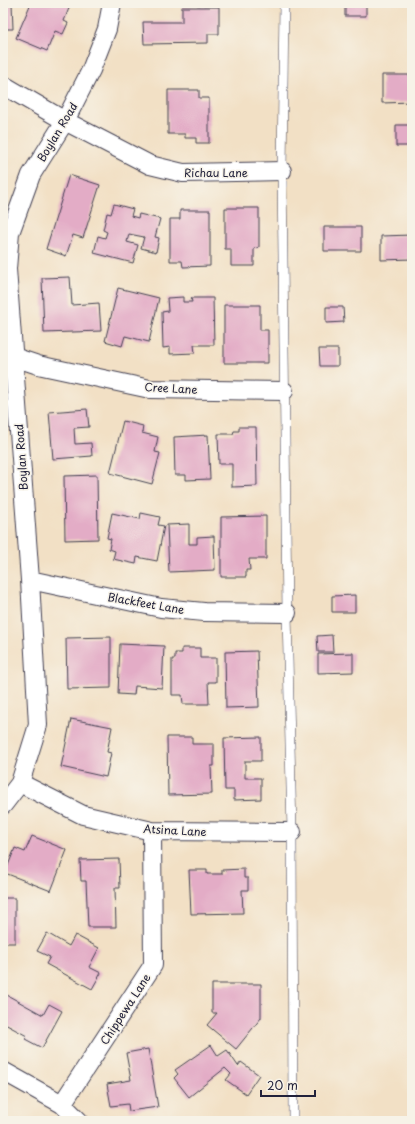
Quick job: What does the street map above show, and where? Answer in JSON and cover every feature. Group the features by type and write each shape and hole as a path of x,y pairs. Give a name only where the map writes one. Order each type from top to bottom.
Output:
{"street":[{"name":"Boylan Road","path":"3,805 20,783 38,725 30,580 7,269 10,233 31,175 65,121 91,70 107,29 112,3"},
{"name":"Richau Lane","path":"5,86 65,121 150,165 183,172 282,171"},
{"name":"Cree Lane","path":"14,357 38,365 150,389 284,391"},
{"name":"Blackfeet Lane","path":"30,580 161,608 204,612 287,613"},
{"name":"Atsina Lane","path":"20,783 83,815 152,831 292,832"},
{"name":"Chippewa Lane","path":"62,1104 153,965 152,831"},
{"path":"3,1071 62,1104 78,1121"}],"lane":[{"path":"284,3 282,171 287,613 292,832 293,1121"}],"building":[{"path":"3,3 12,3 13,29 3,29"},
{"path":"31,3 71,3 64,21 68,23 63,34 55,31 47,51 16,38"},
{"path":"345,3 366,3 366,16 345,16"},
{"path":"182,7 219,7 219,34 208,34 208,43 144,44 143,22 182,22"},
{"path":"382,75 412,75 412,102 382,103"},
{"path":"168,90 199,90 199,98 209,98 209,143 196,143 196,138 185,138 185,134 168,134"},
{"path":"396,125 412,125 412,146 396,146"},
{"path":"69,175 100,185 83,238 73,235 66,256 46,249"},
{"path":"114,204 133,209 131,216 138,218 139,214 160,219 155,237 159,238 156,252 141,248 144,237 129,234 127,242 138,245 133,263 94,253 98,236 105,238 107,232 103,230 107,213 111,214"},
{"path":"225,208 259,208 259,247 254,249 254,266 231,266 231,249 225,249"},
{"path":"180,210 210,210 210,266 183,267 182,261 170,261 170,219 180,219"},
{"path":"324,227 361,227 361,251 324,251"},
{"path":"412,235 412,259 381,260 381,236"},
{"path":"70,277 72,305 99,303 101,331 44,333 42,278"},
{"path":"118,288 159,298 149,342 125,336 122,346 105,341"},
{"path":"183,297 183,302 192,302 191,298 213,298 214,345 194,345 195,353 170,354 170,347 163,348 162,312 168,311 167,298"},
{"path":"224,305 260,305 260,330 268,330 268,363 224,363"},
{"path":"326,307 343,307 344,322 326,323"},
{"path":"319,349 338,349 338,366 320,366"},
{"path":"87,409 89,427 74,428 75,444 91,443 92,456 53,459 49,412"},
{"path":"123,421 143,426 142,433 158,437 155,452 160,453 152,484 110,473"},
{"path":"239,427 256,427 257,486 232,487 232,464 219,464 218,434 233,434 234,431 239,431"},
{"path":"208,435 210,479 186,480 186,475 175,475 174,437"},
{"path":"97,475 98,539 65,540 64,476"},
{"path":"112,513 140,519 141,513 160,517 158,525 164,526 157,561 137,557 136,564 113,559 115,551 109,549 111,539 107,538"},
{"path":"266,516 266,559 249,559 250,570 246,570 246,577 221,577 221,517"},
{"path":"189,524 189,544 197,544 197,537 214,536 215,570 169,572 167,525"},
{"path":"355,595 355,612 332,612 332,596"},
{"path":"332,635 333,652 318,652 317,636"},
{"path":"111,637 111,688 67,689 66,638"},
{"path":"120,644 164,646 162,688 135,686 134,695 118,694"},
{"path":"182,648 200,648 200,658 216,658 216,682 208,682 209,704 183,704 182,695 172,695 172,659 175,659 175,653 182,653"},
{"path":"257,651 259,707 226,708 225,652"},
{"path":"353,653 353,672 318,673 318,654"},
{"path":"71,719 112,727 107,752 111,753 106,777 61,767"},
{"path":"167,737 192,737 192,744 214,744 214,766 211,766 212,794 168,795"},
{"path":"261,737 261,761 245,761 245,778 261,778 261,799 234,800 234,790 225,790 224,738"},
{"path":"32,836 67,850 51,891 5,873 15,848 25,852"},
{"path":"119,859 120,888 115,888 116,927 88,927 86,881 81,881 80,860"},
{"path":"244,869 244,878 248,878 248,890 242,890 243,913 191,914 189,870 207,870 207,874 222,874 222,870"},
{"path":"3,898 15,898 15,943 3,943"},
{"path":"47,933 69,946 75,935 99,948 89,967 101,973 92,989 46,964 50,957 37,951"},
{"path":"212,984 261,984 261,1018 236,1049 207,1025 217,1013 212,1013"},
{"path":"7,995 43,1015 49,1004 62,1011 42,1048 25,1039 27,1036 3,1023 3,1003"},
{"path":"211,1045 218,1056 227,1050 238,1066 241,1062 259,1075 246,1094 226,1080 231,1074 225,1068 189,1097 174,1078 178,1074 175,1070"},
{"path":"148,1049 158,1107 129,1111 128,1104 111,1106 107,1084 131,1080 126,1053"},
{"path":"409,1108 412,1108 412,1121 409,1121"}]}
